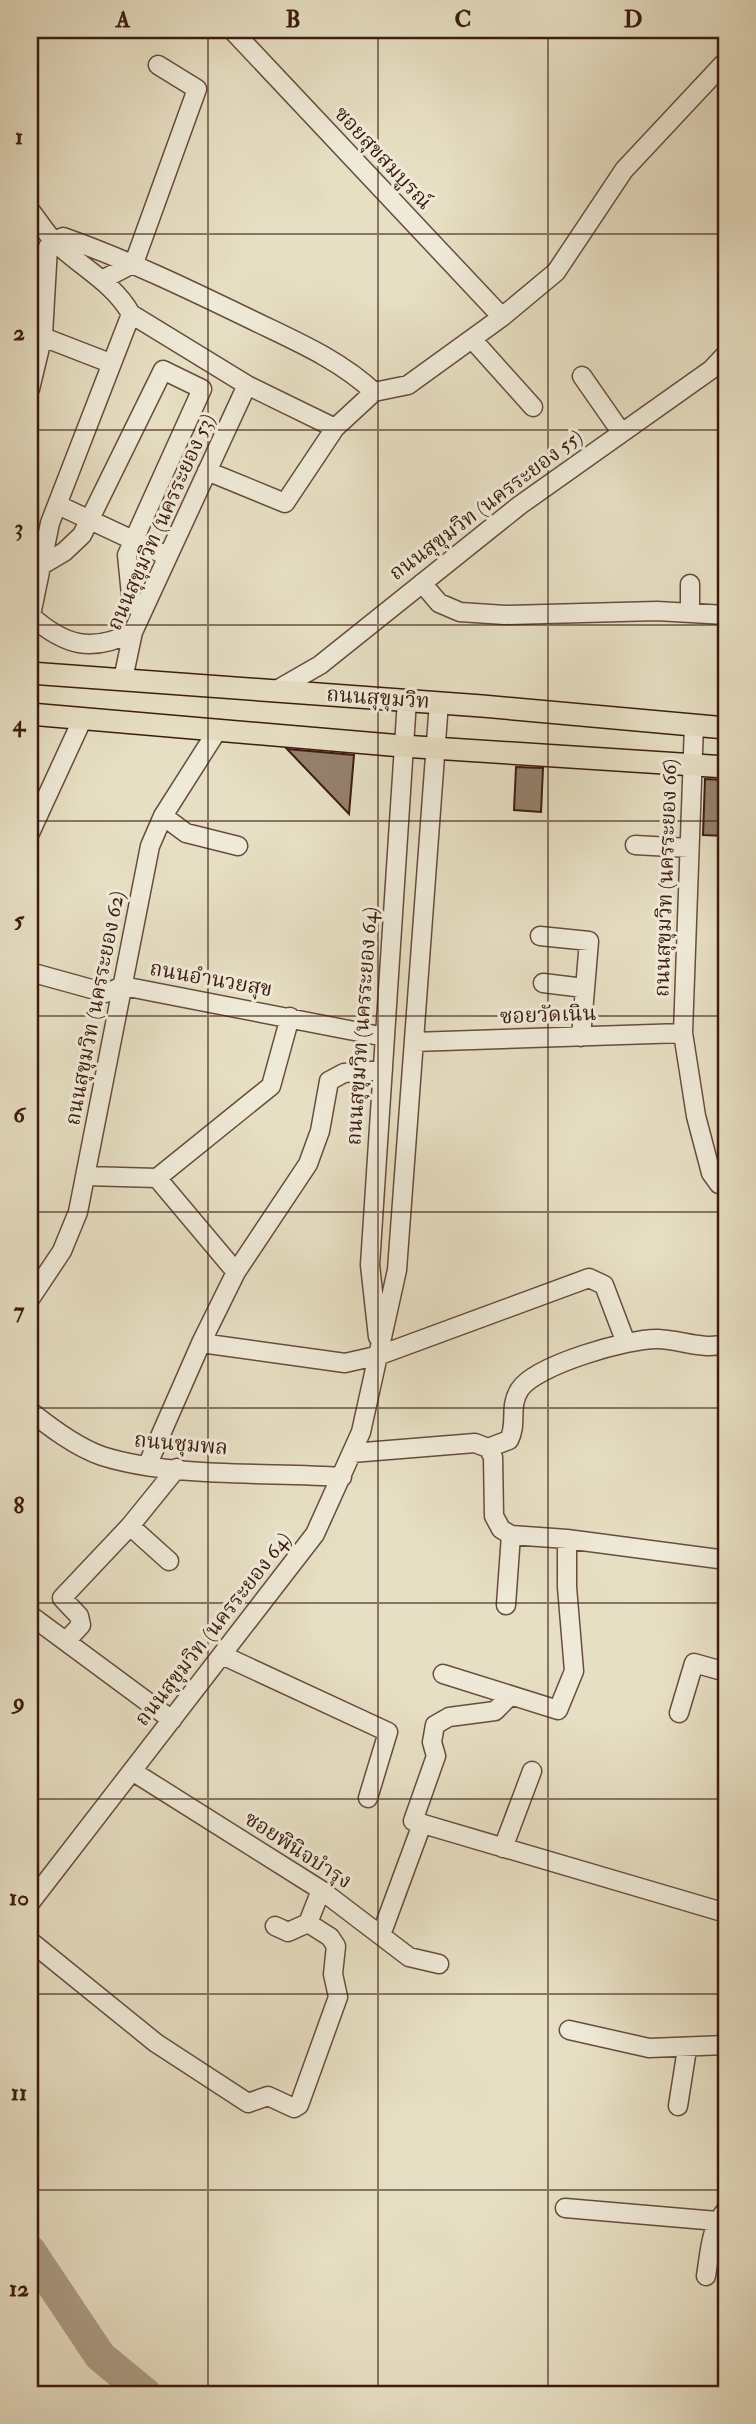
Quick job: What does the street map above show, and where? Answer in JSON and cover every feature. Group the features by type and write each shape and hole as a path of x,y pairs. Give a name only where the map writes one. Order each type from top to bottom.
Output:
{"main road":[{"name":"ถนนสุขุมวิท","path":"30,673 439,702 726,728"},
{"path":"30,714 404,746 726,767"}],"street":[{"name":"ซอยสุขสมบูรณ์","path":"232,30 502,317"},
{"path":"207,471 285,503 335,428 374,392 408,385 502,317 556,272 624,170 726,61"},
{"path":"102,280 134,263 197,89 158,65"},
{"path":"30,210 54,241 102,280 124,302 131,314 247,385 335,428"},
{"path":"30,389 48,247 63,237 134,263 352,371 374,392"},
{"path":"131,314 50,523 30,618 48,632 87,645 110,644 133,632"},
{"path":"36,334 110,363"},
{"path":"472,339 533,407"},
{"name":"ถนนสุขุมวิท (นครระยอง 55)","path":"273,692 320,665 520,505 712,369 726,354"},
{"path":"42,565 64,552 82,535 163,370 202,389 127,555 131,595 141,614"},
{"path":"582,376 621,432"},
{"name":"ถนนสุขุมวิท (นครระยอง 53)","path":"123,679 133,632 247,385"},
{"path":"58,505 167,556"},
{"path":"422,583 439,603 460,612 505,615 726,615"},
{"path":"690,584 690,613"},
{"name":"ถนนสุขุมวิท (นครระยอง 64)","path":"380,1355 370,1265 407,700"},
{"name":"ถนนสุขุมวิท (นครระยอง 64)","path":"30,1903 315,1534 361,1432 397,1270 439,702"},
{"path":"30,833 83,718"},
{"name":"ถนนสุขุมวิท (นครระยอง 66)","path":"694,725 683,1033 696,1116 711,1172 719,1184 726,1184"},
{"name":"ถนนสุขุมวิท (นครระยอง 62)","path":"30,1299 66,1241 78,1212 150,846 163,816 217,731"},
{"path":"163,816 186,833 238,846"},
{"path":"635,845 689,848"},
{"path":"540,936 589,942 581,1037"},
{"name":"ถนนอำนวยสุข","path":"30,972 106,992 123,986 385,1037"},
{"path":"543,983 584,988"},
{"path":"86,1176 156,1178 271,1086 290,1017"},
{"name":"ซอยวัดเนิน","path":"414,1042 683,1033"},
{"path":"147,1466 201,1343 236,1272 308,1164 320,1131 329,1081 344,1073 383,1070"},
{"path":"156,1178 236,1272"},
{"path":"201,1343 345,1363 380,1355 589,1278 604,1285 626,1343"},
{"path":"488,1448 509,1440 513,1431 512,1404 531,1378 540,1372 626,1343 660,1339 703,1348 726,1344"},
{"name":"ถนนชุมพล","path":"30,1411 45,1424 99,1455 147,1466 342,1477"},
{"path":"352,1452 475,1443 488,1448 493,1457 494,1516 501,1529 511,1535 567,1539 726,1560"},
{"path":"66,1642 81,1625 79,1616 62,1598 130,1526 177,1468"},
{"path":"130,1526 169,1561"},
{"path":"506,1605 511,1535"},
{"path":"443,1674 509,1697 558,1710 574,1671 567,1587 567,1539"},
{"path":"30,1615 172,1720"},
{"path":"222,1655 388,1732 368,1798"},
{"path":"679,1713 694,1663 726,1672"},
{"path":"509,1697 495,1711 449,1717 435,1726 432,1742 436,1756 413,1821 726,1913"},
{"name":"ซอยพินิจบำรุง","path":"132,1771 321,1890 409,1957 439,1965"},
{"path":"503,1848 532,1771"},
{"path":"381,1935 422,1824"},
{"path":"275,1926 288,1931 308,1923 321,1890"},
{"path":"30,1941 156,2043 248,2103 268,2096 294,2108 299,2105 338,1997 333,1974 336,1946 330,1937 308,1923"},
{"path":"569,2030 618,2043 687,2049 726,2045"},
{"path":"678,2105 687,2049"},
{"path":"565,2208 722,2216 706,2276"}],"building":[{"path":"287,749 354,755 349,814"},
{"path":"516,767 543,768 541,812 514,810"},
{"path":"705,779 726,780 726,836 703,835"}],"waterway":[{"path":"30,2251 100,2356 146,2394"}]}
